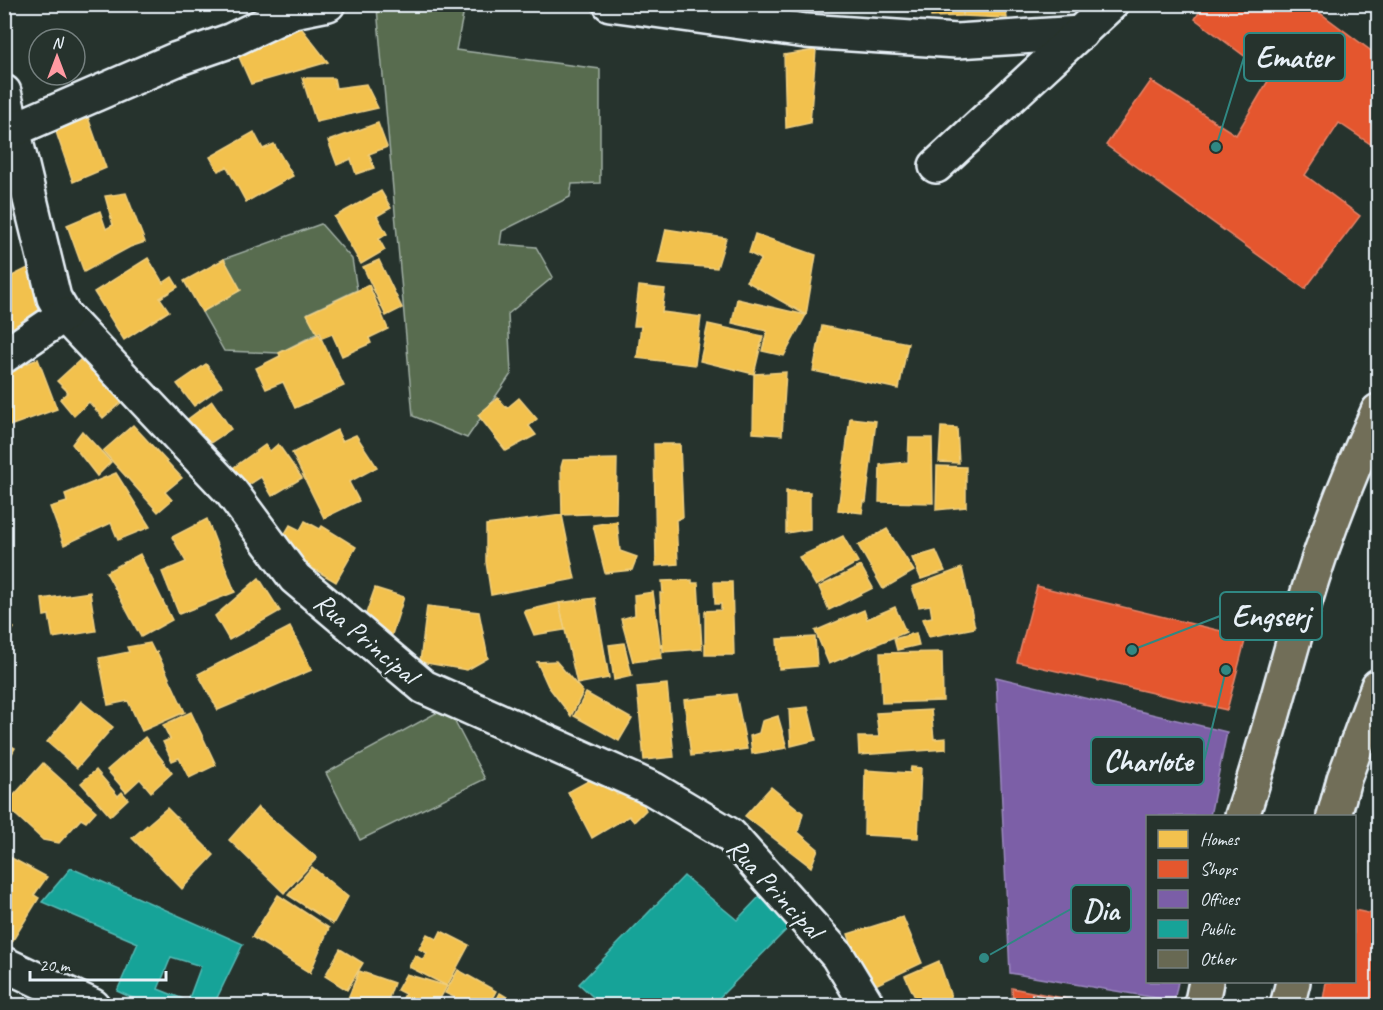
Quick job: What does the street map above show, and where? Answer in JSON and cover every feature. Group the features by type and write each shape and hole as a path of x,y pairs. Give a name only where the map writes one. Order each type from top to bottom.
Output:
{"main road":[{"path":"1242,815 1263,753 1305,601 1353,468 1378,411"},
{"path":"1334,815 1344,780 1378,686"},
{"path":"1201,1005 1206,983"},
{"path":"1287,1005 1292,983"}],"street":[{"path":"15,129 177,60 232,40 292,11 328,4"},
{"path":"610,4 806,31 957,41 1081,33"},
{"path":"936,166 1111,4"},
{"name":"Rua Principal","path":"4,92 15,129 54,298 64,315 232,493 295,578 424,687 653,789 730,835 837,955 868,1005"},
{"path":"4,356 64,315"},
{"path":"4,964 93,1005"}],"green space":[{"path":"465,5 456,50 600,69 600,183 572,184 570,197 502,231 500,244 536,247 553,277 508,314 511,374 467,438 413,416 377,8"},
{"path":"321,224 352,259 357,290 308,313 320,332 279,353 224,351 202,312 240,290 224,259"},
{"path":"447,707 485,779 360,840 326,773"}],"building: Homes":[{"path":"931,4 963,4 963,16 931,17"},
{"path":"964,4 1005,4 1007,18 963,16"},
{"path":"295,20 328,62 251,84 235,48"},
{"path":"816,50 810,123 786,128 784,55"},
{"path":"302,78 334,78 336,88 366,84 378,108 316,122"},
{"path":"84,106 106,168 73,182 52,120"},
{"path":"378,123 387,147 369,154 374,168 356,174 351,159 337,165 328,141"},
{"path":"254,132 263,149 274,144 293,176 246,202 227,167 218,171 210,157"},
{"path":"381,191 391,208 377,216 387,234 379,239 385,250 361,264 334,217"},
{"path":"126,193 145,242 130,247 84,272 67,225 100,211 106,229 113,225 105,196"},
{"path":"666,229 726,238 717,268 658,263"},
{"path":"755,234 816,255 806,315 746,281 761,259 749,253"},
{"path":"148,258 163,283 172,277 178,287 160,298 169,311 124,340 94,292"},
{"path":"224,259 241,290 202,312 184,281"},
{"path":"379,260 402,308 386,316 363,267"},
{"path":"30,267 47,318 4,346 4,280"},
{"path":"369,285 388,329 369,338 371,343 342,356 332,334 322,338 307,314"},
{"path":"639,286 665,289 662,312 701,317 695,365 637,358 641,326 634,326"},
{"path":"737,299 806,315 784,356 762,351 767,331 732,323"},
{"path":"708,324 763,336 754,374 700,361"},
{"path":"822,326 908,343 899,389 813,371"},
{"path":"319,334 344,386 295,408 283,382 266,389 256,368 280,356 279,353"},
{"path":"38,359 57,409 4,428 4,373"},
{"path":"81,359 91,371 103,363 130,395 103,418 89,402 74,416 60,399 68,392 57,381"},
{"path":"206,364 222,386 194,406 177,384"},
{"path":"786,372 782,435 753,433 754,374"},
{"path":"498,398 507,408 519,398 537,419 529,426 536,435 506,451 478,415"},
{"path":"212,401 231,429 203,448 184,422"},
{"path":"850,418 876,421 866,502 864,501 862,513 838,510"},
{"path":"133,425 182,478 165,492 172,500 158,512 103,451"},
{"path":"941,427 957,428 959,463 939,462"},
{"path":"337,430 342,441 356,435 377,467 349,482 359,501 324,518 292,453"},
{"path":"82,431 111,462 97,476 72,444"},
{"path":"909,438 932,438 933,503 879,502 880,465 908,462"},
{"path":"278,444 302,478 272,496 261,477 236,493 223,475 265,445 270,451"},
{"path":"654,444 680,444 683,517 676,520 678,564 656,566"},
{"path":"617,459 616,513 562,515 561,467 563,460"},
{"path":"937,466 966,467 966,507 936,510"},
{"path":"116,473 150,527 118,540 111,523 64,545 50,507 67,502 65,494"},
{"path":"786,491 810,492 810,529 786,533"},
{"path":"562,515 575,579 491,595 486,562 486,525"},
{"path":"207,519 235,592 179,614 162,572 186,562 172,537"},
{"path":"305,521 320,529 322,526 356,547 336,582 285,552 291,541 283,537 290,525 300,530"},
{"path":"617,521 620,551 637,557 632,570 605,573 593,525"},
{"path":"887,529 914,571 883,589 858,545"},
{"path":"843,536 858,562 816,586 799,557"},
{"path":"936,551 945,571 921,579 912,558"},
{"path":"140,554 172,620 141,637 106,572"},
{"path":"861,566 873,588 829,610 819,587"},
{"path":"962,568 975,628 929,637 922,619 932,617 930,605 919,607 912,587"},
{"path":"259,578 280,611 229,640 215,616"},
{"path":"692,580 692,583 698,583 702,649 663,652 660,593 663,593 662,581"},
{"path":"714,582 732,582 734,655 705,655 705,611 721,610 721,604 715,604"},
{"path":"375,588 404,597 389,644 363,622"},
{"path":"90,592 96,631 53,638 49,615 44,616 42,599"},
{"path":"653,592 662,658 633,662 621,619 635,615 634,595"},
{"path":"595,598 609,678 577,684 559,603"},
{"path":"559,603 565,630 534,635 524,611"},
{"path":"427,606 479,612 488,658 467,670 420,662"},
{"path":"895,607 906,632 829,664 815,631 864,610 867,619"},
{"path":"4,623 14,628 4,643"},
{"path":"290,627 312,670 218,710 198,674"},
{"path":"916,633 919,645 897,650 894,639"},
{"path":"815,637 817,666 779,669 777,639"},
{"path":"150,643 155,653 157,652 185,712 142,731 128,701 108,705 99,658 129,652 127,647"},
{"path":"624,643 632,676 614,680 609,645"},
{"path":"942,652 943,701 882,703 880,653"},
{"path":"556,661 583,692 571,716 548,686 537,662"},
{"path":"667,684 674,757 644,760 637,687"},
{"path":"586,693 632,719 619,741 574,716"},
{"path":"736,694 747,749 691,756 684,700"},
{"path":"81,701 113,727 77,768 47,742"},
{"path":"808,707 816,740 791,746 789,709"},
{"path":"931,710 934,739 946,738 946,749 859,755 858,737 879,737 876,713"},
{"path":"191,712 216,765 189,778 179,758 172,761 163,742 170,739 163,725"},
{"path":"778,716 787,748 752,754 750,736 759,733 762,721"},
{"path":"145,737 172,773 151,792 140,779 126,792 107,770"},
{"path":"4,742 15,748 4,768"},
{"path":"43,763 96,811 86,822 81,819 59,843 43,840 5,805"},
{"path":"911,767 921,768 918,838 864,835 865,770 910,773"},
{"path":"96,770 118,796 122,792 128,799 110,816 81,783"},
{"path":"603,773 617,795 635,787 646,810 634,822 629,816 592,838 568,792"},
{"path":"771,787 803,813 798,832 818,849 811,867 745,816"},
{"path":"258,807 317,858 284,893 229,840"},
{"path":"167,808 214,855 182,889 132,838"},
{"path":"4,854 47,877 34,895 39,898 10,945 4,941"},
{"path":"312,867 348,897 333,924 288,895"},
{"path":"278,895 329,928 310,973 252,937"},
{"path":"903,917 922,963 867,989 848,934"},
{"path":"441,931 469,945 447,986 409,967 415,955 423,960 427,953 419,949 427,934 437,939"},
{"path":"340,949 363,963 347,990 325,976"},
{"path":"939,961 954,1006 919,1006 905,976"},
{"path":"458,970 496,991 488,1006 457,1006 460,1000 445,993"},
{"path":"359,971 394,983 386,1006 345,1006"},
{"path":"406,974 447,986 436,1006 399,1006 405,994 397,990"},
{"path":"500,993 522,1006 493,1006"}],"building: Shops":[{"path":"1204,4 1308,4 1378,56 1378,149 1339,123 1305,175 1360,216 1305,289 1106,145 1151,81 1236,135 1271,76 1195,19"},
{"path":"1037,586 1246,637 1227,710 1017,662"},
{"path":"1356,910 1378,915 1378,1006 1322,1006 1326,983 1356,983"},
{"path":"1012,988 1103,1006 1013,1006"}],"building: Offices":[{"path":"996,677 1227,732 1210,815 1146,815 1146,983 1178,983 1174,1001 1010,973"}],"building: Public":[{"path":"71,868 243,944 213,1006 150,1006 117,991 138,943 42,902","holes":["171,957 201,966 188,1001 158,989"]},
{"path":"684,876 737,920 760,896 791,925 711,1006 603,1006 579,984"}],"building: Other":[{"path":"1032,994 1101,1006 1031,1006"}],"place":[{"name":"Emater","path":"1216,147"},
{"name":"Engserj","path":"1132,650"},
{"name":"Charlote","path":"1226,670"},
{"name":"Dia","path":"984,958"}]}
